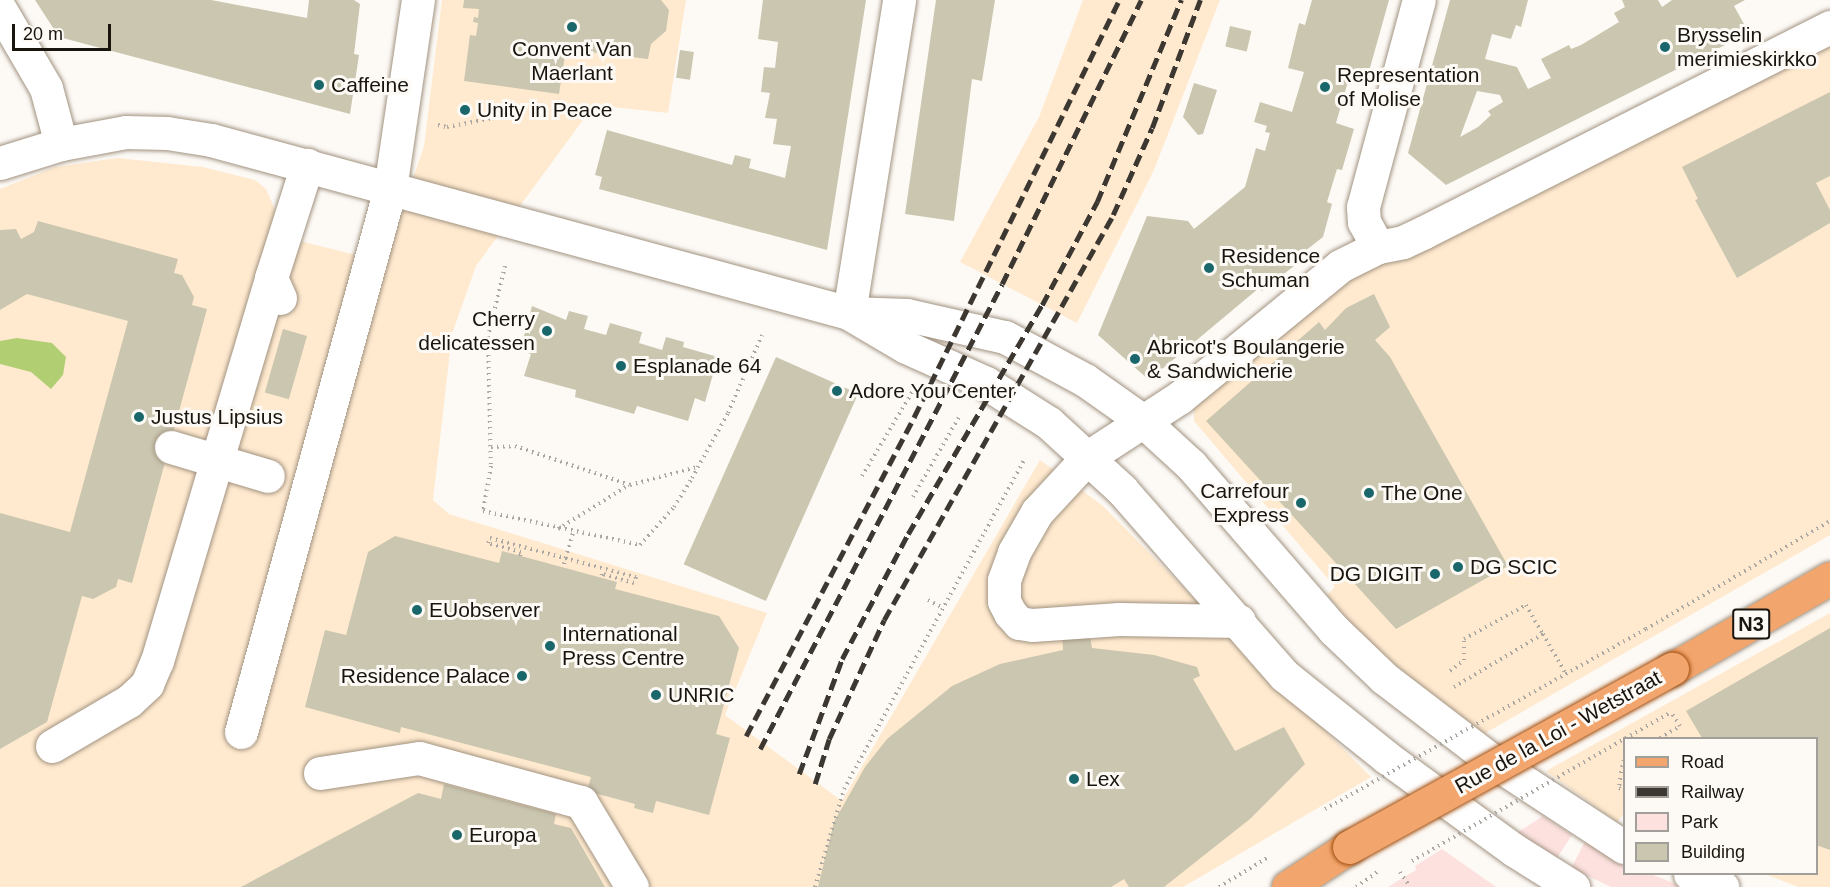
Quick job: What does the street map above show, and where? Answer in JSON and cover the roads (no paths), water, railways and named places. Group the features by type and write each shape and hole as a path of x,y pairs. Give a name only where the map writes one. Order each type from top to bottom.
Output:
{"main road":[{"name":"Rue de la Loi - Wetstraat","path":"1287,887 1349,847 1671,669 1830,578"}],"street":[{"path":"241,732 390,189 418,0"},
{"path":"849,313 899,0"},
{"path":"1378,247 1365,222 1364,207 1419,0"},
{"path":"0,9 46,88 62,144"},
{"path":"1239,621 1119,619 1032,625 1018,623 1004,601 1004,580 1014,552 1055,489 1088,457 1179,398 1340,266 1378,247 1403,242 1424,232 1830,27"},
{"path":"0,163 62,144 126,132 167,133 307,165 849,313 907,315 1005,338 1061,366 1143,421 1191,465 1333,630 1384,678 1491,760 1623,846"},
{"path":"52,746 129,700 147,684 157,661 307,165"},
{"path":"849,313 906,347 986,383 1049,423 1088,457 1239,621 1285,676 1338,722 1514,850 1573,887"},
{"path":"171,447 268,476"},
{"path":"320,773 419,758 581,802 632,887"},
{"path":"1695,875 1723,887"}],"railway":[{"path":"746,736 914,417 1119,0"},
{"path":"760,749 1002,284 1141,0"},
{"path":"799,774 842,659 908,534 1042,305 1097,202 1181,0"},
{"path":"815,784 829,739 884,620 1113,215 1152,128 1200,0"}],"place":[{"name":"Convent Van Maerlant","path":"572,27"},
{"name":"Brysselin merimieskirkko","path":"1665,47"},
{"name":"Caffeine","path":"319,85"},
{"name":"Representation of Molise","path":"1325,87"},
{"name":"Unity in Peace","path":"465,110"},
{"name":"Residence Schuman","path":"1209,268"},
{"name":"Cherry delicatessen","path":"547,331"},
{"name":"Abricot's Boulangerie & Sandwicherie","path":"1135,359"},
{"name":"Esplanade 64","path":"621,366"},
{"name":"Adore You Center","path":"837,391"},
{"name":"Justus Lipsius","path":"139,417"},
{"name":"The One","path":"1369,493"},
{"name":"Carrefour Express","path":"1301,503"},
{"name":"DG SCIC","path":"1458,567"},
{"name":"DG DIGIT","path":"1435,574"},
{"name":"EUobserver","path":"417,610"},
{"name":"International Press Centre","path":"550,646"},
{"name":"Residence Palace","path":"522,676"},
{"name":"UNRIC","path":"656,695"},
{"name":"Lex","path":"1074,779"},
{"name":"Europa","path":"457,835"}]}
